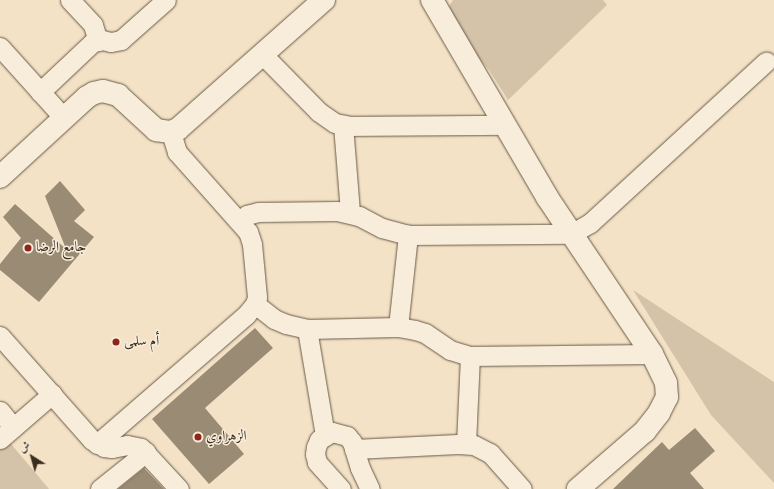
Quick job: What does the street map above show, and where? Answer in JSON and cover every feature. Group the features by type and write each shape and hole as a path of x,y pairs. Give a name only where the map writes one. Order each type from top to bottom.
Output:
{"street":[{"path":"70,0 93,25 98,41"},
{"path":"40,92 89,46 98,41 111,42 121,40 166,0"},
{"path":"0,177 94,92 110,92 124,100 156,130 171,132 184,125 324,0"},
{"path":"432,0 547,197 652,354 666,383 667,397 659,414 645,431 578,489"},
{"path":"0,47 64,118"},
{"path":"263,55 323,116 335,123 343,125 505,125"},
{"path":"240,220 247,215 258,212 337,211 350,212 382,228 408,236 571,234 590,223 766,62"},
{"path":"343,125 350,212"},
{"path":"97,444 246,315 255,304 258,290 252,244 248,232 240,220 177,152 171,132"},
{"path":"398,326 408,236"},
{"path":"255,304 274,319 286,324 307,329 398,326 425,333 450,350 470,356 652,354"},
{"path":"307,329 325,435"},
{"path":"0,336 97,444 112,448 134,446 146,452 179,489"},
{"path":"466,444 470,356"},
{"path":"0,411 7,433 52,394"},
{"path":"341,489 317,462 315,454 319,440 332,432 347,436 352,442 360,468 370,489"},
{"path":"354,449 466,444 482,448 490,452 522,489"},
{"path":"100,489 146,452"}],"shaded area":[{"path":"453,0 603,0 607,5 508,100 489,70 443,17"},
{"path":"633,290 774,382 774,483 711,415"},
{"path":"6,438 49,489 0,489 0,444"}],"building":[{"path":"60,181 85,210 74,221 94,237 39,302 0,270 0,264 21,238 3,217 15,204 66,249 45,196"},
{"path":"255,328 273,348 205,408 244,454 209,484 152,419"},
{"path":"695,428 715,451 690,473 704,489 613,489 662,442 669,450"},
{"path":"144,468 164,489 118,489"}],"place":[{"name":"جامع الرضا","path":"28,248"},
{"name":"أم سلمى","path":"116,342"},
{"name":"الزهراوي","path":"198,437"}]}
